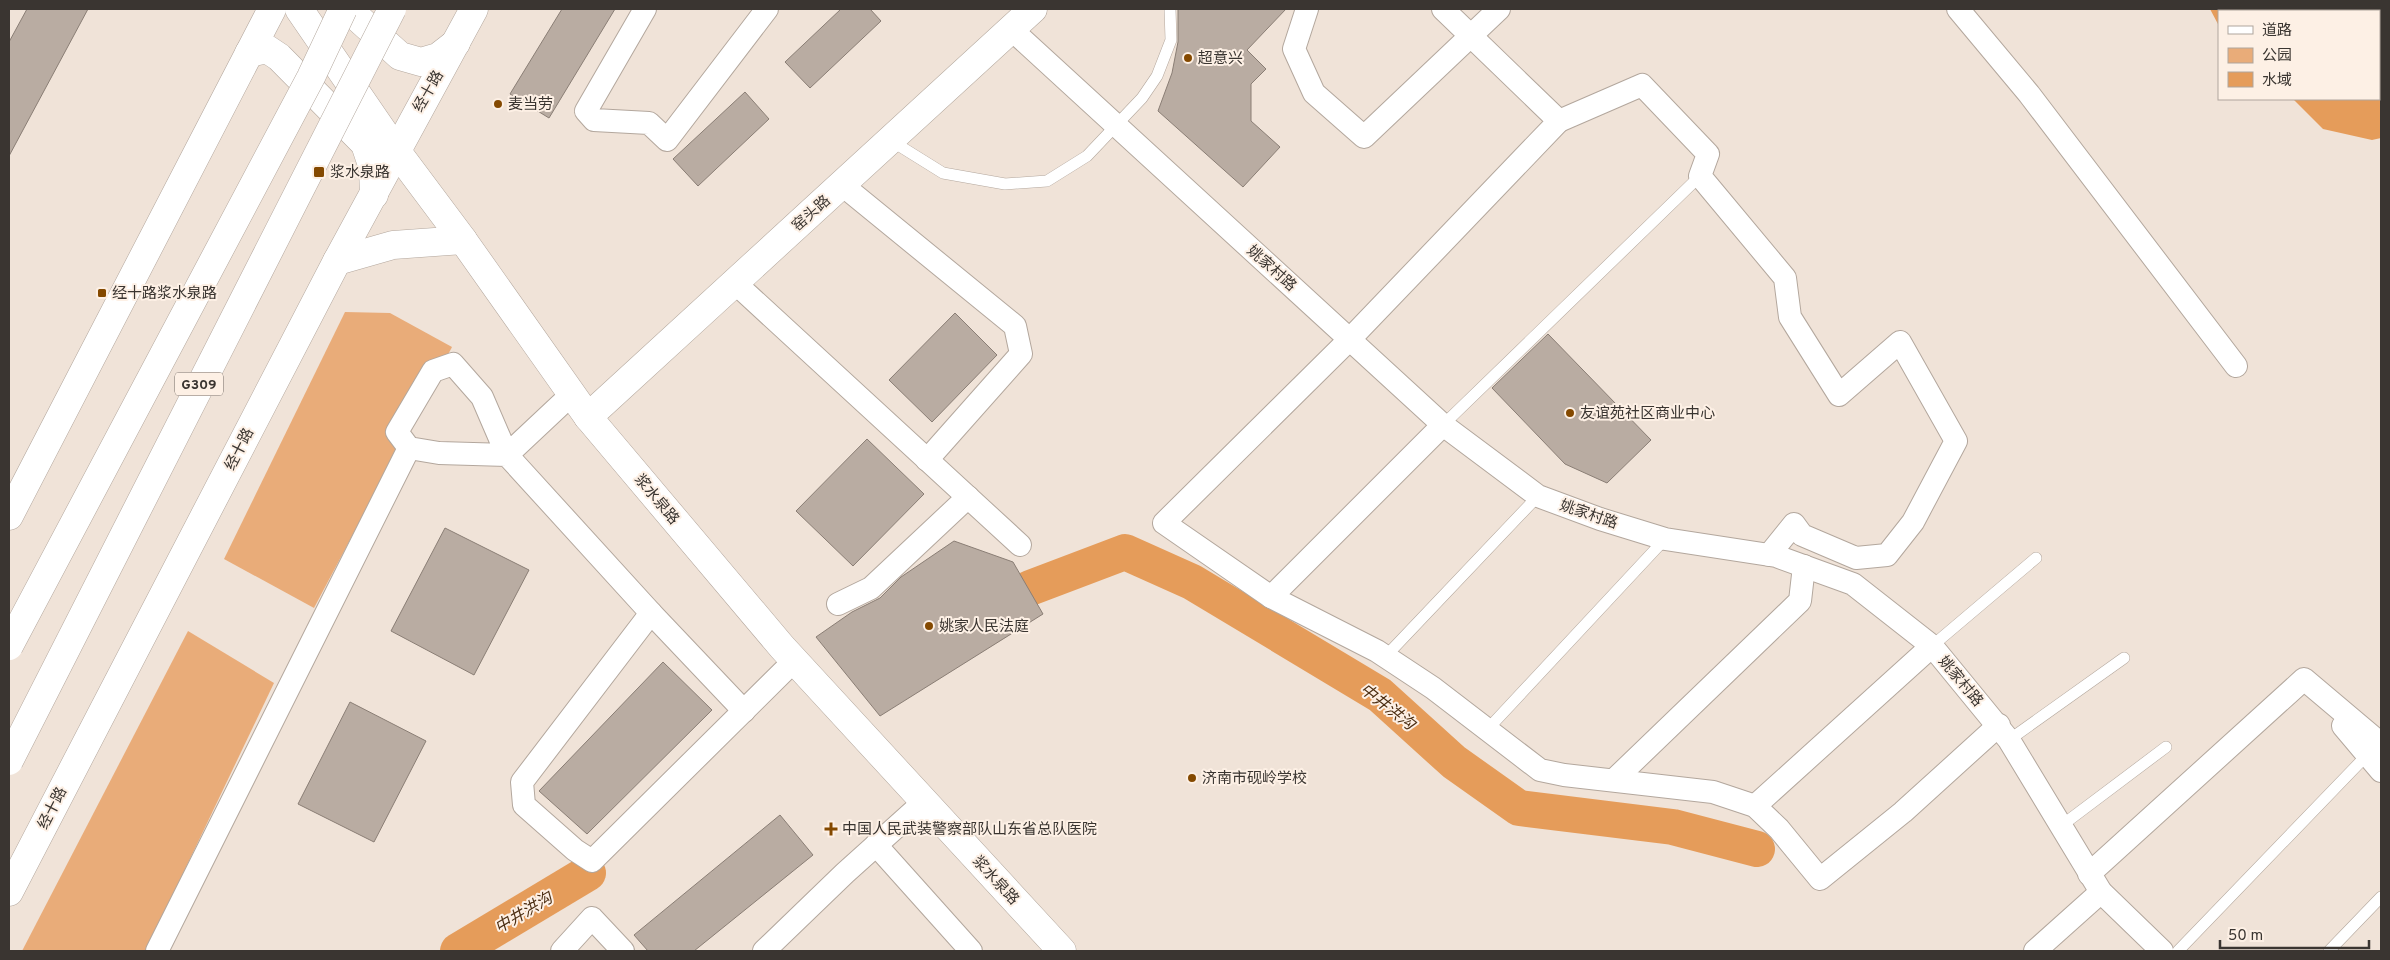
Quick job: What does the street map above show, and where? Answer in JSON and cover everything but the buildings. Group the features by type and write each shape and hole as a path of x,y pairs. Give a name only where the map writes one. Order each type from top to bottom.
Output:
{"main road":[{"path":"9,516 272,9"},
{"name":"浆水泉路","path":"299,9 395,149 463,240 588,416 795,660 1062,951"},
{"name":"G309","path":"9,646 312,77 343,9"},
{"path":"348,9 400,56 421,62 438,57 456,42"},
{"name":"G309","path":"9,761 392,9"},
{"name":"经十路","path":"9,892 336,260 374,194 395,149 474,9"},
{"name":"窑头路","path":"588,416 1033,9"},
{"path":"249,53 267,49 279,57 365,144 372,168 374,194"},
{"path":"336,260 393,245 463,240"}],"street":[{"path":"645,9 586,111 594,120 649,124 666,140 767,9"},
{"path":"1308,9 1294,49 1314,93 1364,137 1499,9"},
{"path":"1443,9 1559,120"},
{"path":"1958,9 2029,94 2236,366"},
{"name":"姚家村路","path":"1011,29 1444,425 1538,496 1600,519 1665,539 1769,555 1853,584 1932,646 2004,733 2095,883 2162,951"},
{"path":"1769,555 1794,524 1802,535 1856,558 1887,555 1913,522 1956,441 1900,342 1839,396 1790,317 1785,278 1700,176 1708,154 1642,85 1559,120 1350,339 1164,523 1271,597 1386,656 1433,688 1540,770 1564,775 1713,792 1755,806 1780,829 1820,879 2004,733"},
{"path":"841,184 1016,326 1022,354 927,460"},
{"path":"734,282 1020,545"},
{"path":"572,394 507,455 439,453 408,448 397,432 433,371 454,364 482,396 507,455 651,613 744,711"},
{"path":"1271,597 1444,425"},
{"path":"157,951 408,448"},
{"path":"838,604 871,588 968,497"},
{"path":"1614,780 1800,602 1804,566"},
{"path":"651,613 522,782 524,805 575,850 592,861 795,660"},
{"path":"1755,806 1932,646"},
{"path":"2035,951 2095,883 2304,679 2377,756"},
{"path":"764,951 924,802"},
{"path":"876,845 971,951"},
{"path":"562,951 592,918 622,951"}],"lane":[{"path":"890,140 943,173 1005,184 1047,181 1087,156 1142,98 1157,76 1171,40 1170,9"},
{"path":"1444,425 1700,176"},
{"path":"1386,656 1538,496"},
{"path":"1486,730 1665,539"},
{"path":"1932,646 2036,558"},
{"path":"2004,733 2124,658"},
{"path":"2061,826 2166,747"},
{"path":"2178,951 2377,756"},
{"path":"2329,951 2381,897"}],"green space":[{"path":"345,312 390,313 452,347 314,608 224,559"},
{"path":"188,631 274,683 146,951 22,951"}],"water":[{"path":"2210,9 2381,9 2381,138 2372,140 2323,129 2294,100 2380,100 2380,10 2218,10 2218,24"}],"waterway":[{"name":"中井洪沟","path":"1030,588 1125,552 1192,582 1380,695 1454,762 1519,808 1673,827 1757,849"},
{"name":"中井洪沟","path":"458,951 588,873"}],"place":[{"name":"超意兴","path":"1188,58"},
{"name":"麦当劳","path":"498,104"},
{"name":"浆水泉路","path":"319,172"},
{"name":"经十路浆水泉路","path":"102,293"},
{"name":"友谊苑社区商业中心","path":"1570,413"},
{"name":"姚家人民法庭","path":"929,626"},
{"name":"济南市砚岭学校","path":"1192,778"},
{"name":"中国人民武装警察部队山东省总队医院","path":"831,829"}]}
